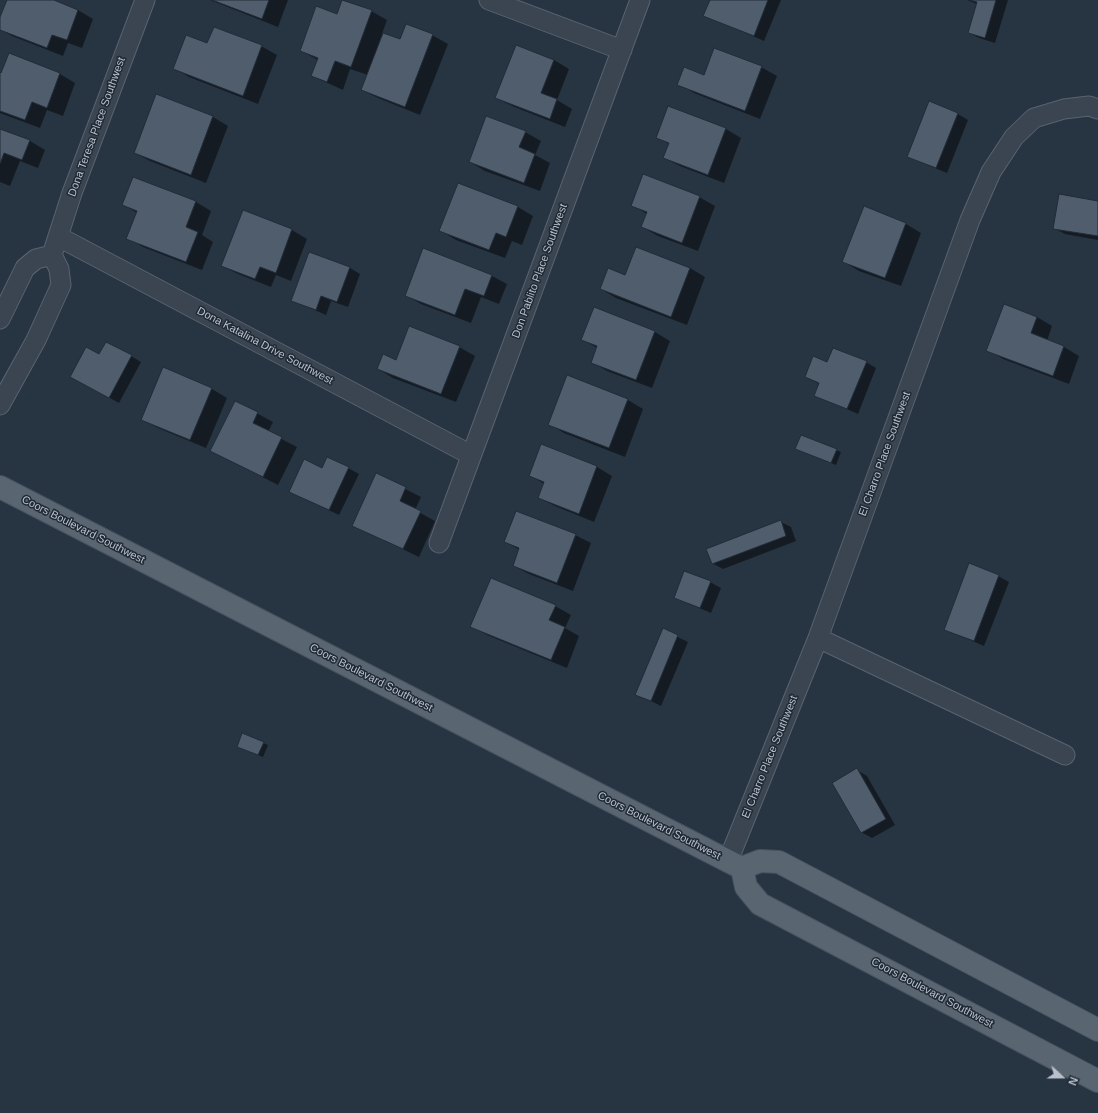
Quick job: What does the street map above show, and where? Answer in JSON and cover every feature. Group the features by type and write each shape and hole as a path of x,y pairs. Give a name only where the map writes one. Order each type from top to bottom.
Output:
{"main road":[{"name":"Coors Boulevard Southwest","path":"0,487 735,864 746,887 760,904 1098,1081"},
{"path":"735,864 760,861 780,862 1098,1030"}],"street":[{"name":"Dona Teresa Place Southwest","path":"55,246 72,193 145,0"},
{"path":"489,0 622,50"},
{"name":"Don Pablito Place Southwest","path":"439,543 640,0"},
{"name":"El Charro Place Southwest","path":"735,864 970,220 991,172 1014,137 1034,118 1064,108 1089,106 1098,109"},
{"path":"0,319 25,268 55,246 61,285 36,340 0,405"},
{"name":"Dona Katalina Drive Southwest","path":"55,246 471,455"},
{"path":"818,638 1065,755"}],"building":[{"path":"7,0 54,0 78,10 67,40 52,35 47,48 0,30 0,17"},
{"path":"212,0 269,0 262,19"},
{"path":"342,0 372,10 351,67 335,61 327,82 311,76 318,58 300,51 316,6 337,14"},
{"path":"710,0 768,0 754,36 703,16"},
{"path":"970,0 996,0 985,38 968,33 977,2"},
{"path":"406,24 433,34 405,107 361,90 383,33 400,39"},
{"path":"214,27 262,45 243,96 173,69 186,35 207,43"},
{"path":"516,45 554,60 541,93 557,99 550,119 495,98"},
{"path":"714,48 762,66 745,111 677,85 684,67 704,75"},
{"path":"9,53 60,73 47,108 32,102 25,120 0,111 0,72 1,73"},
{"path":"156,94 213,116 191,175 134,153"},
{"path":"929,101 958,113 936,168 907,157"},
{"path":"668,106 726,128 708,175 663,158 669,143 656,138"},
{"path":"486,116 526,131 519,147 535,154 524,183 469,162"},
{"path":"0,129 30,140 22,160 4,153 0,164"},
{"path":"643,174 700,196 682,243 641,227 647,212 631,206"},
{"path":"133,177 196,201 186,227 198,232 186,262 126,239 137,211 122,205"},
{"path":"458,183 518,206 506,237 496,233 489,250 439,231"},
{"path":"1059,194 1098,201 1098,236 1053,229"},
{"path":"864,206 906,223 885,278 842,262"},
{"path":"243,210 292,229 276,273 260,267 255,279 221,266"},
{"path":"636,247 690,268 671,317 600,289 608,268 625,275"},
{"path":"423,248 492,275 484,296 465,289 455,315 405,296"},
{"path":"309,252 350,267 337,302 321,296 316,310 291,301"},
{"path":"1004,304 1037,317 1031,333 1064,346 1053,376 986,351"},
{"path":"594,307 655,331 636,380 591,363 597,346 581,340"},
{"path":"409,326 460,346 441,394 377,369 383,354 396,360"},
{"path":"106,342 132,355 109,398 70,377 86,347 99,354"},
{"path":"833,348 867,361 847,409 814,396 819,383 805,377 813,356 827,362"},
{"path":"163,367 212,388 190,440 141,420"},
{"path":"567,375 628,399 609,448 548,425"},
{"path":"235,401 258,412 253,423 282,437 263,477 210,451"},
{"path":"801,435 837,449 831,463 795,449"},
{"path":"541,444 597,466 579,514 538,498 544,482 529,476"},
{"path":"327,457 349,467 329,510 289,492 304,459 322,468"},
{"path":"376,473 406,487 400,501 421,511 403,549 352,526"},
{"path":"516,511 576,534 557,583 513,566 519,548 504,542"},
{"path":"781,520 786,536 712,564 706,549"},
{"path":"969,563 999,575 974,641 944,630"},
{"path":"684,571 711,581 700,608 674,598"},
{"path":"491,578 556,605 549,620 565,627 551,660 470,627"},
{"path":"663,628 678,635 651,701 635,695"},
{"path":"242,733 264,742 258,755 237,747"},
{"path":"857,768 886,819 861,833 832,783"}]}
